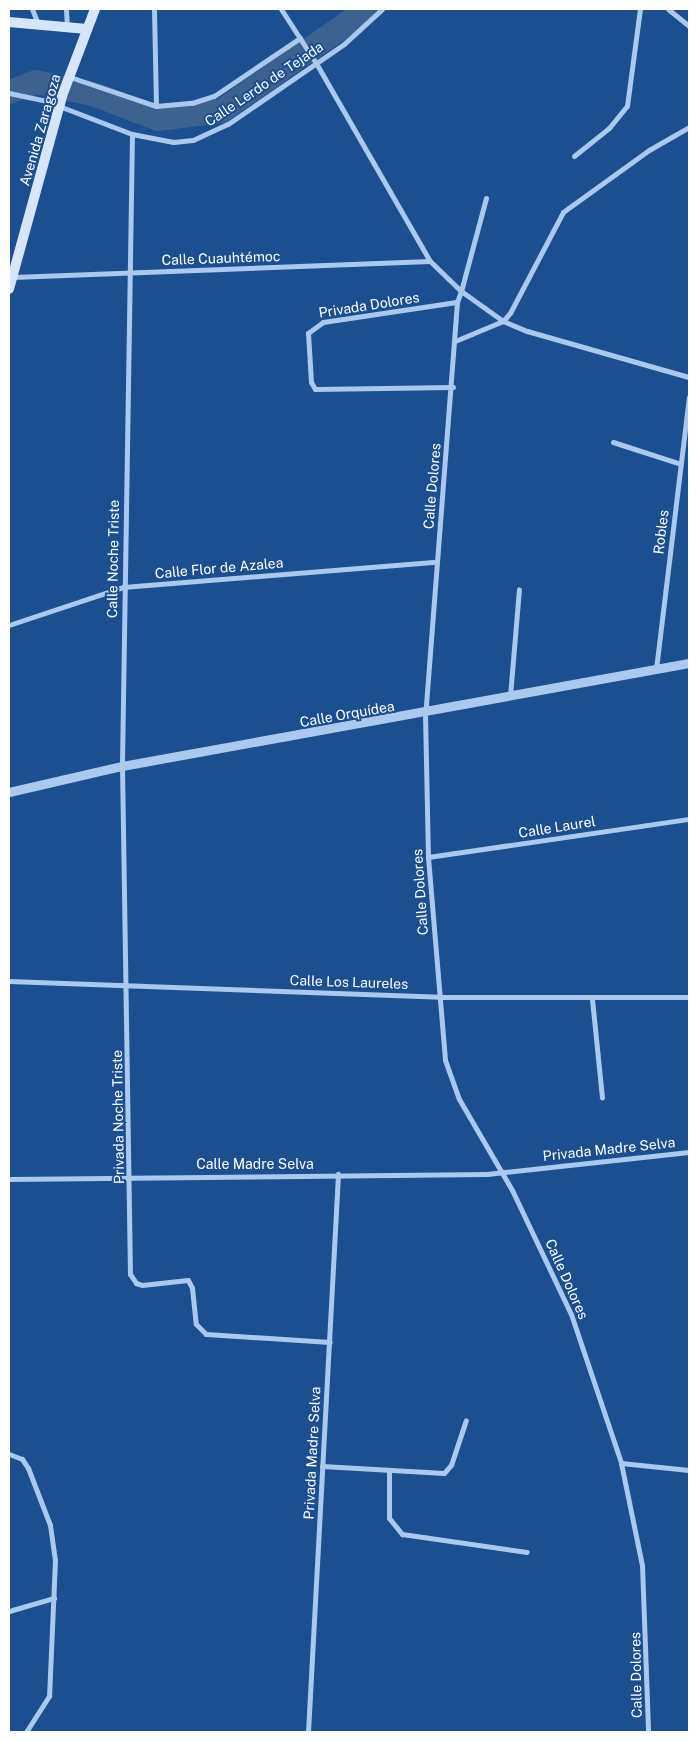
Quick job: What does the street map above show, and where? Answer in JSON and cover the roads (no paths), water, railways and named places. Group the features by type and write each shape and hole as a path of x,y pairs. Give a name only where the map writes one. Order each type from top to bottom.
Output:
{"main road":[{"name":"Avenida Zaragoza","path":"9,289 60,109 62,96 95,9"},
{"path":"9,22 87,29"}],"street":[{"path":"32,9 39,24"},
{"path":"66,9 67,26"},
{"path":"281,9 312,56 430,261 461,291 502,321 571,344 689,377"},
{"name":"Calle Lerdo de Tejada","path":"9,93 38,98 60,109 132,134 174,142 209,136 316,63 382,9"},
{"path":"574,156 609,128 627,106 640,9"},
{"path":"668,9 689,26"},
{"path":"154,10 156,106"},
{"path":"68,80 156,106 192,104 214,96 300,38"},
{"path":"455,341 502,321 563,212 649,150 689,127"},
{"name":"Calle Noche Triste","path":"126,985 122,766 132,134"},
{"name":"Calle Dolores","path":"486,198 457,302 452,387 436,562 425,714 428,857 440,997 450,1079 500,1171 571,1314 621,1463 642,1565 648,1732"},
{"name":"Calle Cuauhtémoc","path":"13,277 430,261"},
{"name":"Privada Dolores","path":"452,387 319,390 311,382 308,333 314,325 457,302"},
{"name":"Robles","path":"656,669 689,397"},
{"path":"613,442 681,464"},
{"name":"Calle Flor de Azalea","path":"9,625 124,587 436,562"},
{"path":"510,697 519,589"},
{"name":"Calle Orquídea","path":"9,792 122,766 425,714 689,664"},
{"name":"Calle Laurel","path":"428,857 689,818"},
{"name":"Calle Los Laureles","path":"9,980 440,997 592,999 689,997"},
{"name":"Privada Noche Triste","path":"126,985 130,1274 136,1283 188,1280 192,1288 196,1324 206,1334 330,1342"},
{"path":"592,999 602,1097"},
{"name":"Privada Madre Selva","path":"500,1171 689,1152"},
{"name":"Calle Madre Selva","path":"9,1178 500,1171"},
{"name":"Privada Madre Selva","path":"308,1732 338,1174"},
{"path":"322,1466 438,1474 448,1470 466,1420"},
{"path":"9,1454 22,1459 28,1468 50,1526 54,1598 49,1696 26,1732"},
{"path":"621,1463 689,1470"},
{"path":"388,1472 389,1518 402,1534 527,1552"},
{"path":"9,1611 54,1598"}],"waterway":[{"path":"9,92 36,82 96,95 158,119 221,111 368,9"}]}
